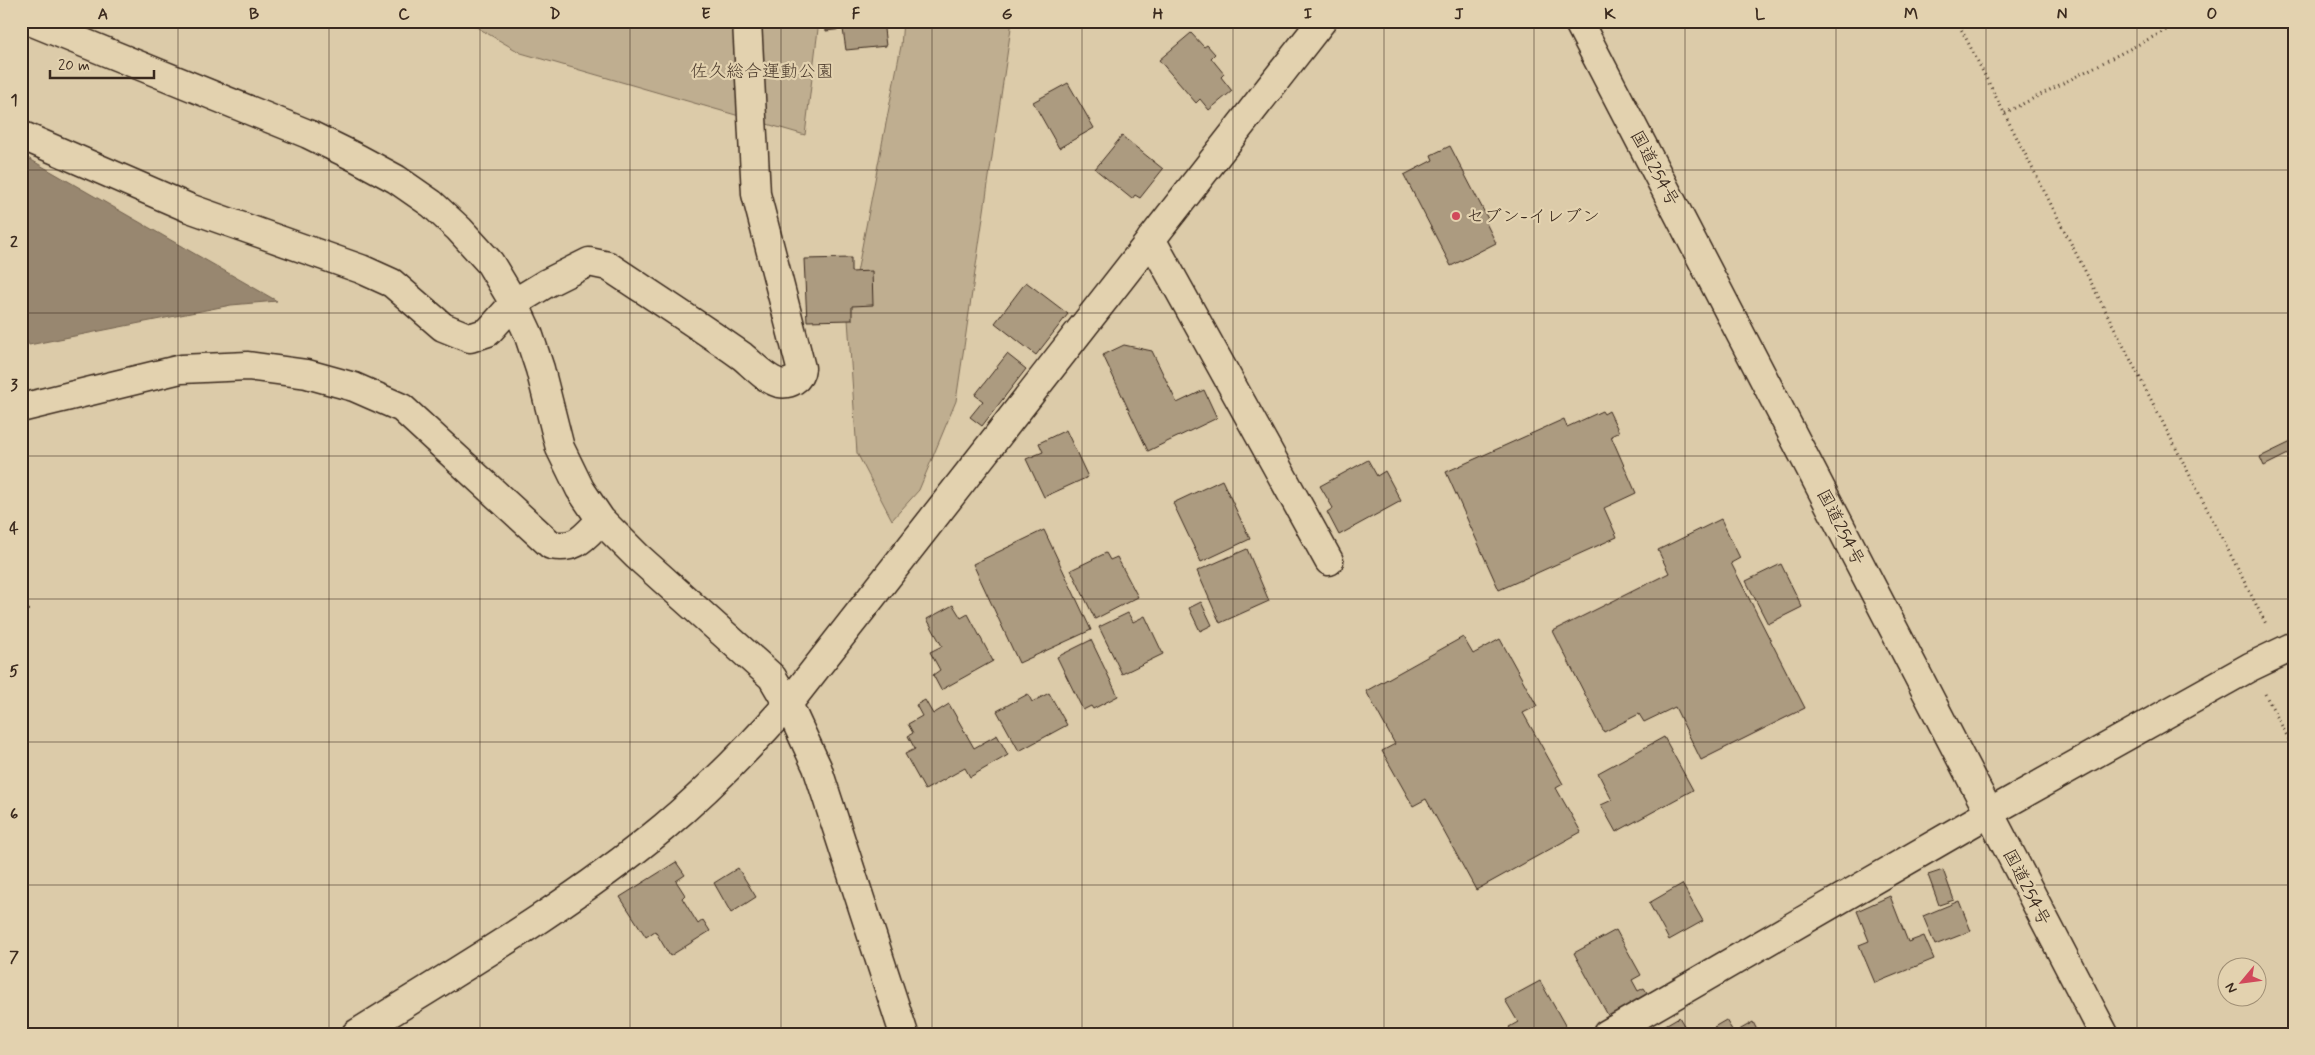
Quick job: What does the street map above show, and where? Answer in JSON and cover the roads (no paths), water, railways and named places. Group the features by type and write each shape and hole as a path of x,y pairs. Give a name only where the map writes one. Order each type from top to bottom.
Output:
{"main road":[{"path":"30,21 308,134 396,179 432,204 459,228 490,263 514,303 528,333 540,369 560,448 580,488 601,520 637,556 772,677 788,704 818,767 904,1034"},
{"path":"21,135 189,208 369,272 392,283 444,327 470,338 488,332 514,303 589,262 608,266 743,357 770,379 788,383 796,380 800,374 800,362 756,194 747,21"},
{"path":"356,1034 548,912 623,859 664,827 751,745 788,704 1322,21"},
{"name":"国道254号","path":"1578,21 2104,1034"},
{"path":"1151,239 1329,561"},
{"path":"21,408 181,369 248,366 307,374 354,387 402,408 551,545 564,548 578,543 601,520"},
{"path":"1607,1034 1989,813 2250,667 2287,649"}],"place":[{"name":"セブン-イレブン","path":"1456,216"}],"park label":[{"name":"佐久総合運動公園","path":"762,71"}]}
